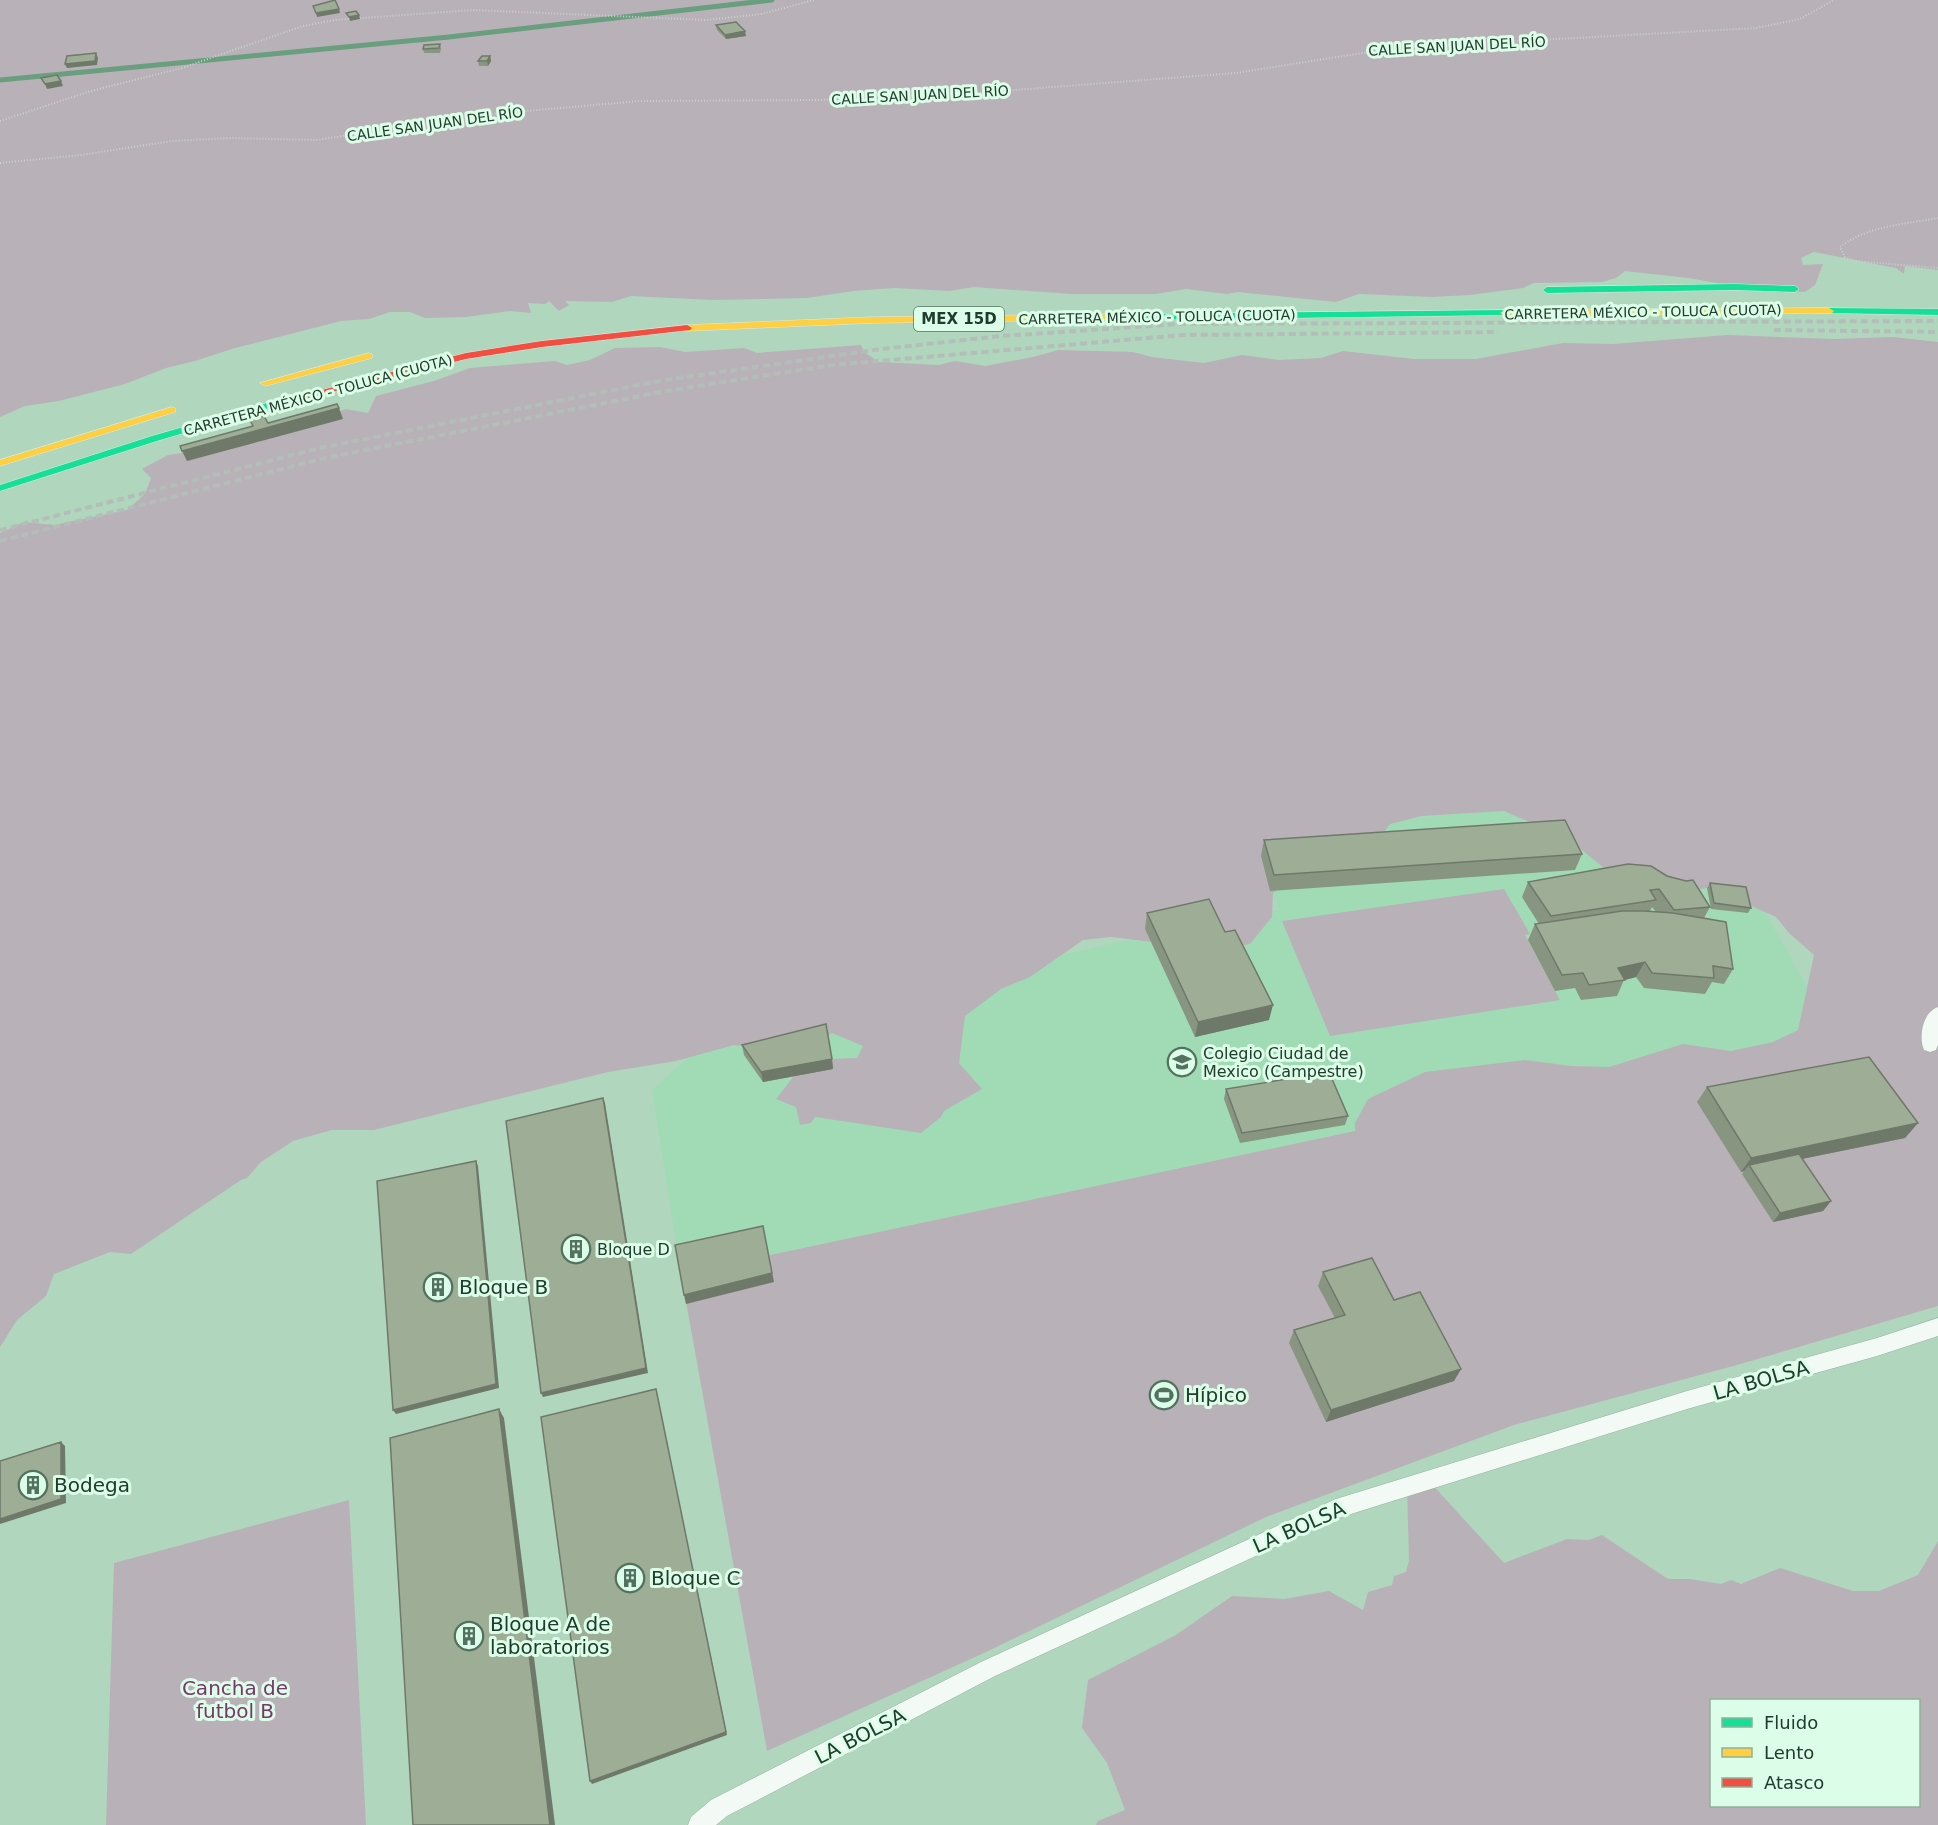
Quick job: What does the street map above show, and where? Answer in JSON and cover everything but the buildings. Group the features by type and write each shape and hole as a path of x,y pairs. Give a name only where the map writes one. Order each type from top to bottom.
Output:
{"highway":[{"name":"CARRETERA MÉXICO - TOLUCA (CUOTA)","path":"1533,290 1734,287 1815,289"},
{"name":"CARRETERA MÉXICO - TOLUCA (CUOTA)","path":"0,488 156,438 313,393 466,356 554,342 692,327 885,320 1749,310 1938,312"},
{"name":"CARRETERA MÉXICO - TOLUCA (CUOTA)","path":"257,386 386,352"},
{"name":"CARRETERA MÉXICO - TOLUCA (CUOTA)","path":"0,463 181,407"}],"lane":[{"path":"1930,1045 1933,1017 1938,1013"},
{"name":"LA BOLSA","path":"699,1825 720,1808 988,1669 1336,1509 1687,1400 1877,1347 1938,1327"}],"path":[{"path":"0,121 91,91 182,68 303,26 335,20 473,10 707,20 761,14 814,0"},
{"name":"CALLE SAN JUAN DEL RÍO","path":"0,163 81,155 172,141 231,138 328,139 481,115 640,101 819,100 988,92 1236,73 1394,48 1756,28 1800,19 1834,0"},
{"path":"1938,218 1847,240 1840,247 1840,252 1842,256 1851,261 1863,264 1938,268"}],"shaded area":[{"name":"Colegio Ciudad de Mexico (Campestre)","path":"1570,802 1735,858 1831,1030 681,1274 652,1090 715,1033 1169,931 1278,910 1256,835"}],"green space":[{"path":"0,0 1938,0 1938,270 1905,266 1904,274 1896,268 1814,252 1801,258 1803,265 1823,264 1815,285 1805,292 1746,288 1688,278 1625,271 1616,278 1602,282 1534,283 1523,288 1432,297 1359,294 1336,302 1186,289 1156,294 1072,294 974,287 949,291 894,288 807,298 712,300 631,296 612,302 565,301 569,305 559,311 549,301 545,304 528,303 531,313 510,311 466,317 425,318 410,312 390,312 369,319 341,321 235,348 166,368 125,384 59,401 25,406 0,417"},
{"path":"1728,335 1834,339 1893,337 1938,342 1938,1306 1737,1365 1514,1425 1266,1517 984,1653 767,1751 681,1274 1355,1131 1355,1123 1368,1099 1425,1072 1525,1060 1571,1066 1609,1067 1683,1044 1731,1051 1773,1042 1798,1030 1814,955 1789,933 1776,917 1710,887 1679,895 1626,886 1567,838 1504,811 1422,816 1390,824 1353,875 1300,875 1273,893 1272,917 1250,944 1218,950 1111,937 1083,940 1030,977 1001,989 965,1016 959,1063 982,1089 944,1111 941,1117 921,1133 815,1117 811,1123 800,1125 796,1107 776,1099 797,1072 830,1059 857,1058 863,1046 832,1033 797,1054 734,1045 676,1061 608,1072 374,1130 332,1130 293,1141 261,1162 247,1178 131,1254 110,1252 54,1274 46,1296 17,1320 0,1347 0,533 24,522 54,525 127,510 145,494 151,478 142,469 168,455 259,442 272,434 346,409 368,413 376,396 434,381 470,368 555,361 567,365 590,360 615,348 660,347 685,352 744,348 757,353 861,345 864,352 879,362 939,365 955,361 985,366 1058,350 1133,352 1152,357 1204,363 1242,355 1279,360 1321,358 1343,351 1414,359 1476,359 1563,343 1613,344"},
{"path":"1504,889 1530,934 1525,935 1560,1000 1330,1036 1282,921"},
{"path":"1429,1481 1504,1563 1567,1539 1589,1540 1602,1535 1668,1579 1690,1579 1721,1584 1731,1580 1741,1584 1780,1568 1853,1591 1879,1591 1918,1575 1938,1541 1938,1825 1096,1825 1098,1821 1125,1810 1107,1763 1082,1728 1088,1680 1176,1635 1232,1596 1284,1599 1329,1591 1363,1610 1368,1592 1392,1585 1394,1576 1406,1572 1409,1561 1407,1485"},
{"name":"Cancha de futbol B","path":"349,1500 366,1825 106,1825 114,1563"}],"waterway":[{"path":"0,80 449,37 772,0"}],"railway":[{"path":"0,530 320,448 659,381 881,349 1001,336 1180,324 1938,321"},
{"path":"1774,330 1938,332"},
{"path":"0,541 325,458 666,391 832,365 1183,335 1498,332"}],"traffic: fast":[{"path":"1547,290 1734,287 1795,289"},
{"path":"1829,311 1938,312"},
{"path":"1134,317 1505,313"},
{"path":"0,488 156,438 284,401"}],"traffic: slow":[{"path":"1505,313 1829,311"},
{"path":"687,328 873,320 1134,317"},
{"path":"265,383 369,356"},
{"path":"0,463 172,410"}],"traffic: jam":[{"path":"284,401 466,356 542,344 687,328"}],"place":[{"name":"Colegio Ciudad de Mexico (Campestre)","path":"1182,1062"},
{"name":"Bloque D","path":"576,1249"},
{"name":"Bloque B","path":"438,1287"},
{"name":"Hípico","path":"1164,1395"},
{"name":"Bodega","path":"33,1485"},
{"name":"Bloque C","path":"630,1578"},
{"name":"Bloque A de laboratorios","path":"469,1636"}]}
